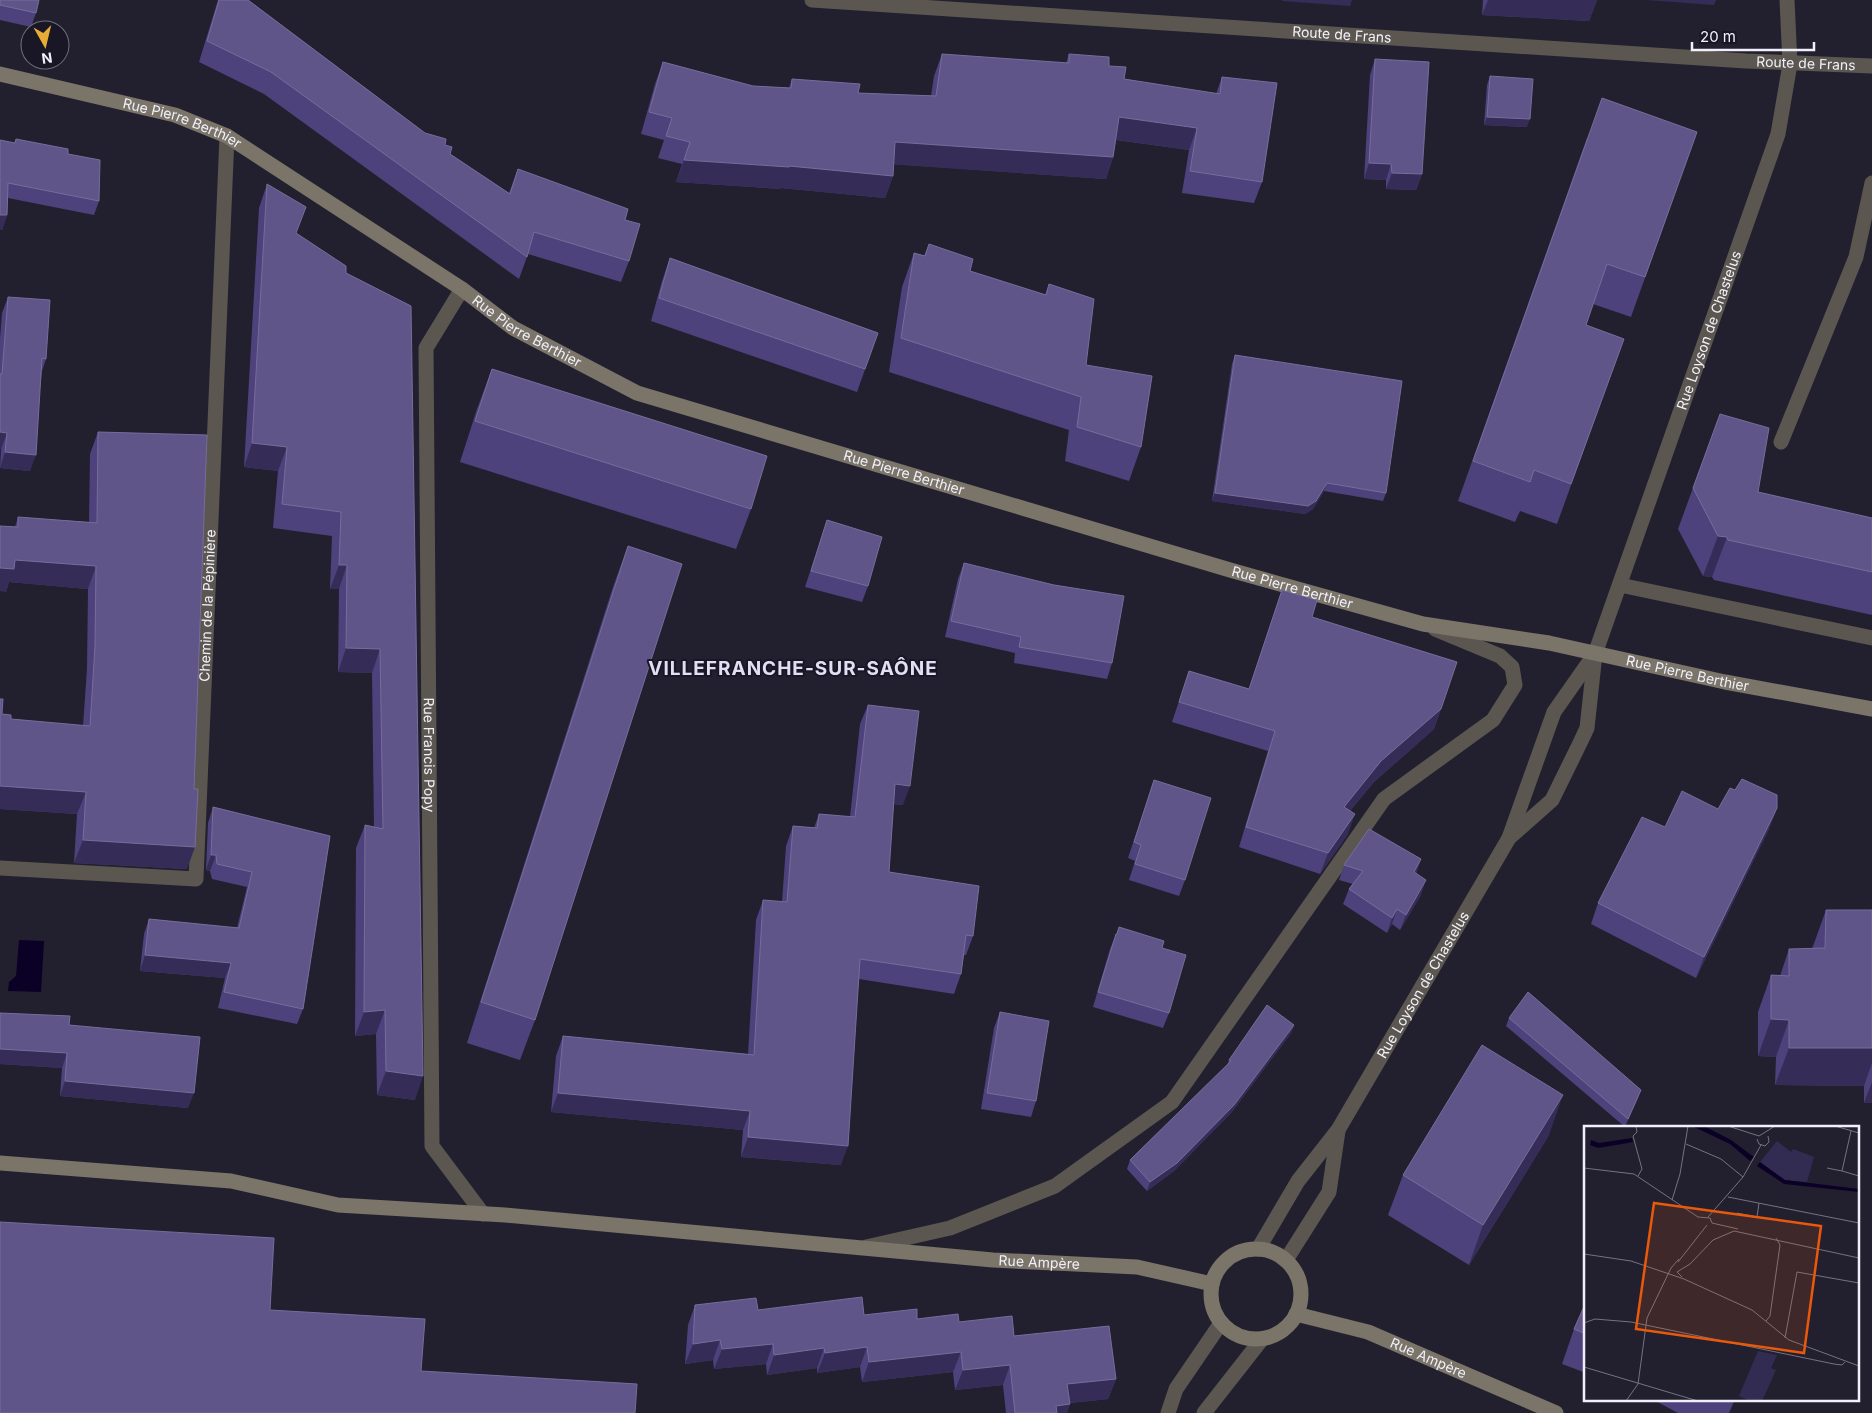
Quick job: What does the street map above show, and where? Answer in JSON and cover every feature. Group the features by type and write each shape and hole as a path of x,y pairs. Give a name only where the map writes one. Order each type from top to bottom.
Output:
{"street":[{"name":"Route de Frans","path":"812,0 1790,64 1872,66"},
{"name":"Rue Loyson de Chastelus","path":"1509,838 1552,800 1587,728 1595,654 1778,134 1790,64 1787,0"},
{"name":"Rue Pierre Berthier","path":"0,74 175,115 227,136 462,289 513,328 637,393 1221,568 1423,624 1549,643 1725,682 1872,709"},
{"name":"Chemin de la Pépinière","path":"0,868 196,879 227,136"},
{"path":"1782,442 1856,257 1872,183"},
{"name":"Rue Francis Popy","path":"462,289 426,348 432,1146 483,1214"},
{"path":"1620,586 1872,638"},
{"path":"864,1248 950,1228 1055,1186 1172,1102 1384,799 1493,720 1515,685 1512,667 1500,656 1423,624"},
{"name":"Rue Loyson de Chastelus","path":"1258,1249 1298,1181 1338,1130 1509,838 1554,712 1595,654"},
{"name":"Rue Loyson de Chastelus","path":"1286,1260 1330,1192 1338,1130"},
{"name":"Rue Ampère","path":"0,1163 231,1181 338,1205 483,1214 993,1260 1137,1267 1212,1284"},
{"path":"1258,1249 1272,1252 1286,1260 1295,1272 1300,1286 1301,1300 1296,1314 1288,1326 1275,1335 1262,1339 1245,1338 1232,1332 1221,1323 1214,1311 1211,1298 1212,1284 1218,1270 1229,1259 1242,1251 1258,1249"},
{"name":"Rue Ampère","path":"1296,1314 1368,1332 1556,1413"},
{"path":"1168,1413 1176,1389 1221,1323"},
{"path":"1204,1413 1262,1339"}],"shaded area":[{"path":"19,940 44,941 41,992 8,991 9,982 16,976"}],"building":[{"path":"0,0 39,0 36,13 0,5"},
{"path":"219,0 248,0 425,133 446,139 445,145 452,147 450,154 510,194 518,169 628,209 625,220 640,224 629,261 534,232 527,257 271,72 207,41"},
{"path":"942,54 1069,63 1069,54 1109,57 1109,66 1126,67 1124,79 1220,94 1222,77 1277,83 1262,182 1190,171 1197,128 1119,117 1113,157 895,142 893,176 789,166 684,160 690,142 666,136 672,118 649,112 663,62 753,86 791,88 792,79 860,84 858,93 936,96"},
{"path":"1375,59 1429,62 1422,174 1392,173 1391,164 1369,163"},
{"path":"1490,76 1533,79 1530,119 1487,117"},
{"path":"1602,98 1697,132 1645,277 1607,264 1586,325 1624,339 1571,484 1534,470 1530,482 1473,461"},
{"path":"16,139 68,149 68,154 100,160 99,201 8,183 7,215 0,215 0,140 15,143"},
{"path":"267,184 306,207 296,233 346,266 346,273 411,306 423,1076 386,1071 385,1010 364,1012 365,825 383,829 380,649 346,648 347,565 339,565 341,512 282,504 287,447 252,443"},
{"path":"929,244 973,259 970,271 1046,295 1049,284 1094,299 1086,365 1152,376 1141,447 1077,427 1081,397 901,338 914,253 925,256"},
{"path":"670,258 878,333 865,369 659,298"},
{"path":"8,297 50,300 46,359 42,358 36,455 5,452 7,433 0,432 0,374 2,374"},
{"path":"1235,355 1402,381 1386,493 1327,483 1316,501 1308,506 1215,493"},
{"path":"492,369 767,456 751,509 475,421"},
{"path":"1720,414 1769,428 1758,492 1872,518 1872,572 1728,540 1727,537 1718,536 1693,488"},
{"path":"98,432 207,435 194,789 198,789 195,847 83,840 86,792 0,786 0,699 3,699 2,714 11,715 11,719 90,726 95,646 96,566 15,560 14,569 0,568 0,526 18,527 18,517 97,523"},
{"path":"827,520 882,537 868,586 811,571"},
{"path":"628,546 682,564 535,1020 481,1002"},
{"path":"964,563 1054,585 1124,596 1112,663 1019,647 1021,637 951,621"},
{"path":"1282,590 1317,600 1312,617 1457,662 1441,709 1381,761 1344,807 1355,814 1328,853 1246,827 1275,731 1179,702 1189,671 1249,689"},
{"path":"868,705 919,711 910,786 895,784 889,872 979,886 973,936 966,935 961,974 860,959 848,1146 748,1137 750,1111 558,1093 563,1036 754,1055 763,900 787,902 793,826 817,828 819,814 855,817"},
{"path":"1742,779 1777,795 1777,808 1704,957 1598,903 1642,817 1665,827 1682,791 1718,809 1730,788 1735,790"},
{"path":"1154,780 1211,798 1185,880 1135,864 1141,845 1134,842"},
{"path":"213,807 330,836 303,1009 224,992 231,963 145,955 149,919 239,928 252,872 217,864 216,855 211,855"},
{"path":"1369,829 1421,859 1414,872 1426,880 1406,915 1397,909 1392,918 1349,889 1363,871 1344,865"},
{"path":"1826,910 1872,910 1872,1048 1789,1048 1789,1020 1771,1019 1771,975 1789,976 1789,949 1825,948"},
{"path":"1119,927 1164,941 1162,948 1186,955 1169,1013 1098,992"},
{"path":"1528,992 1641,1090 1628,1119 1509,1018"},
{"path":"1267,1005 1294,1025 1234,1105 1177,1163 1150,1182 1130,1160 1231,1061 1229,1060"},
{"path":"1000,1012 1049,1021 1036,1101 987,1093"},
{"path":"0,1013 70,1016 69,1025 200,1037 194,1093 65,1081 67,1053 0,1049"},
{"path":"1482,1045 1563,1095 1483,1225 1403,1175"},
{"path":"0,1222 274,1238 270,1310 425,1319 421,1371 637,1384 635,1413 0,1413"},
{"path":"862,1297 864,1315 917,1309 917,1319 958,1314 959,1322 1012,1316 1014,1336 1109,1326 1116,1379 1067,1384 1070,1404 1056,1406 1057,1413 1015,1413 1010,1365 963,1370 961,1352 869,1362 867,1347 825,1353 824,1348 774,1355 773,1344 722,1349 720,1340 693,1344 695,1305 756,1298 758,1310"},
{"path":"1584,1306 1584,1333 1574,1329"}],"district":[{"name":"VILLEFRANCHE-SUR-SAÔNE","path":"793,668"}]}
